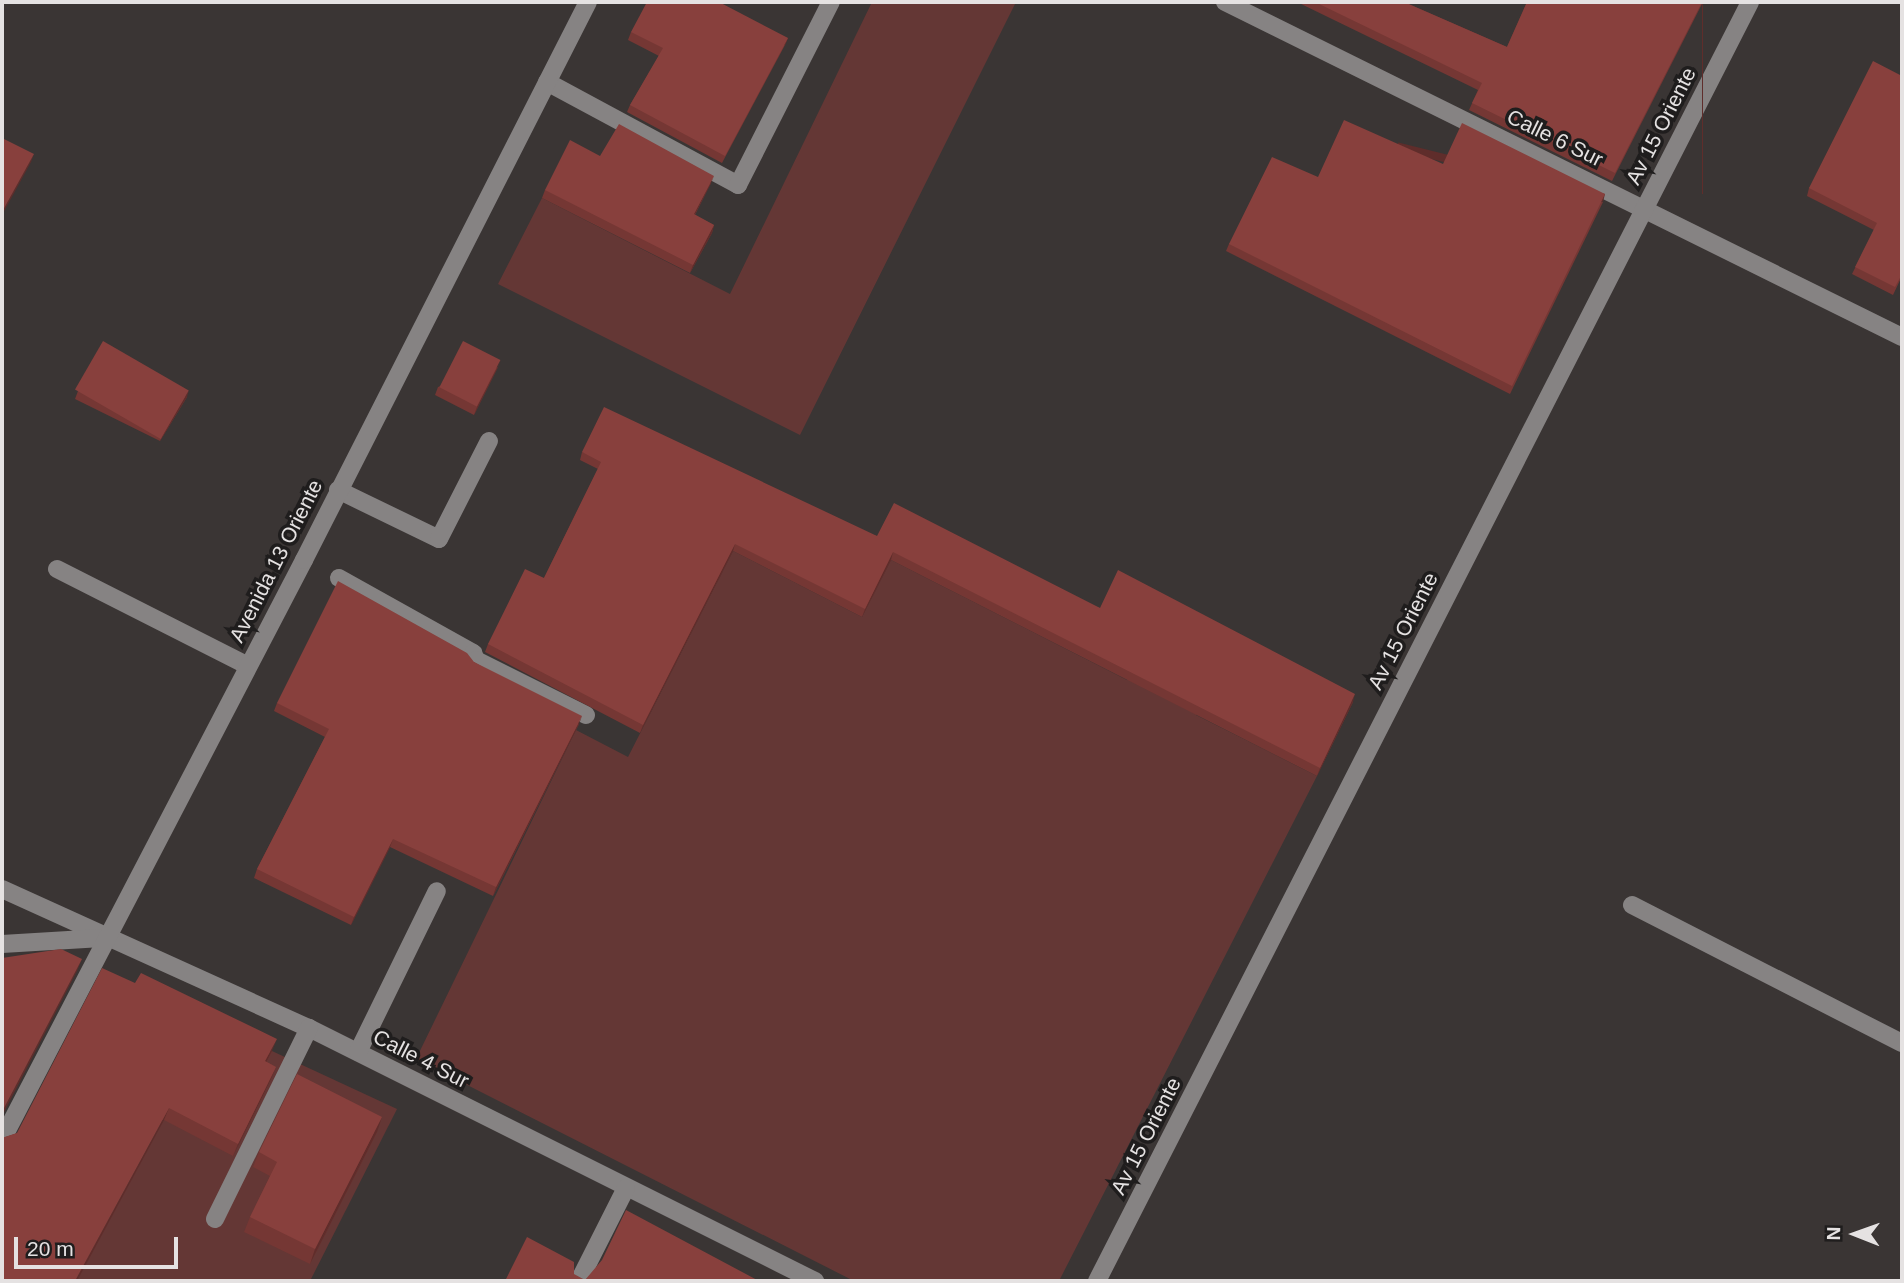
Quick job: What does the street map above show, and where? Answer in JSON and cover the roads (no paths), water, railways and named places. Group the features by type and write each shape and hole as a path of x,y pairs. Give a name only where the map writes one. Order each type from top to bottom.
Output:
{"street":[{"name":"Avenida 13 Oriente","path":"2,1140 588,2"},
{"path":"547,82 738,185 831,2"},
{"name":"Calle 6 Sur","path":"1225,2 1645,207 1902,337"},
{"name":"Av 15 Oriente","path":"1097,1281 1750,2"},
{"path":"338,491 439,539 488,441"},
{"path":"57,569 248,666"},
{"path":"339,578 473,653 477,660 586,715"},
{"name":"Calle 4 Sur","path":"2,890 309,1028 815,1281"},
{"path":"358,1052 437,891"},
{"path":"1632,905 1902,1043"},
{"path":"2,944 106,938"},
{"path":"215,1219 309,1028"},
{"path":"563,1258 582,1275 626,1188"}]}
